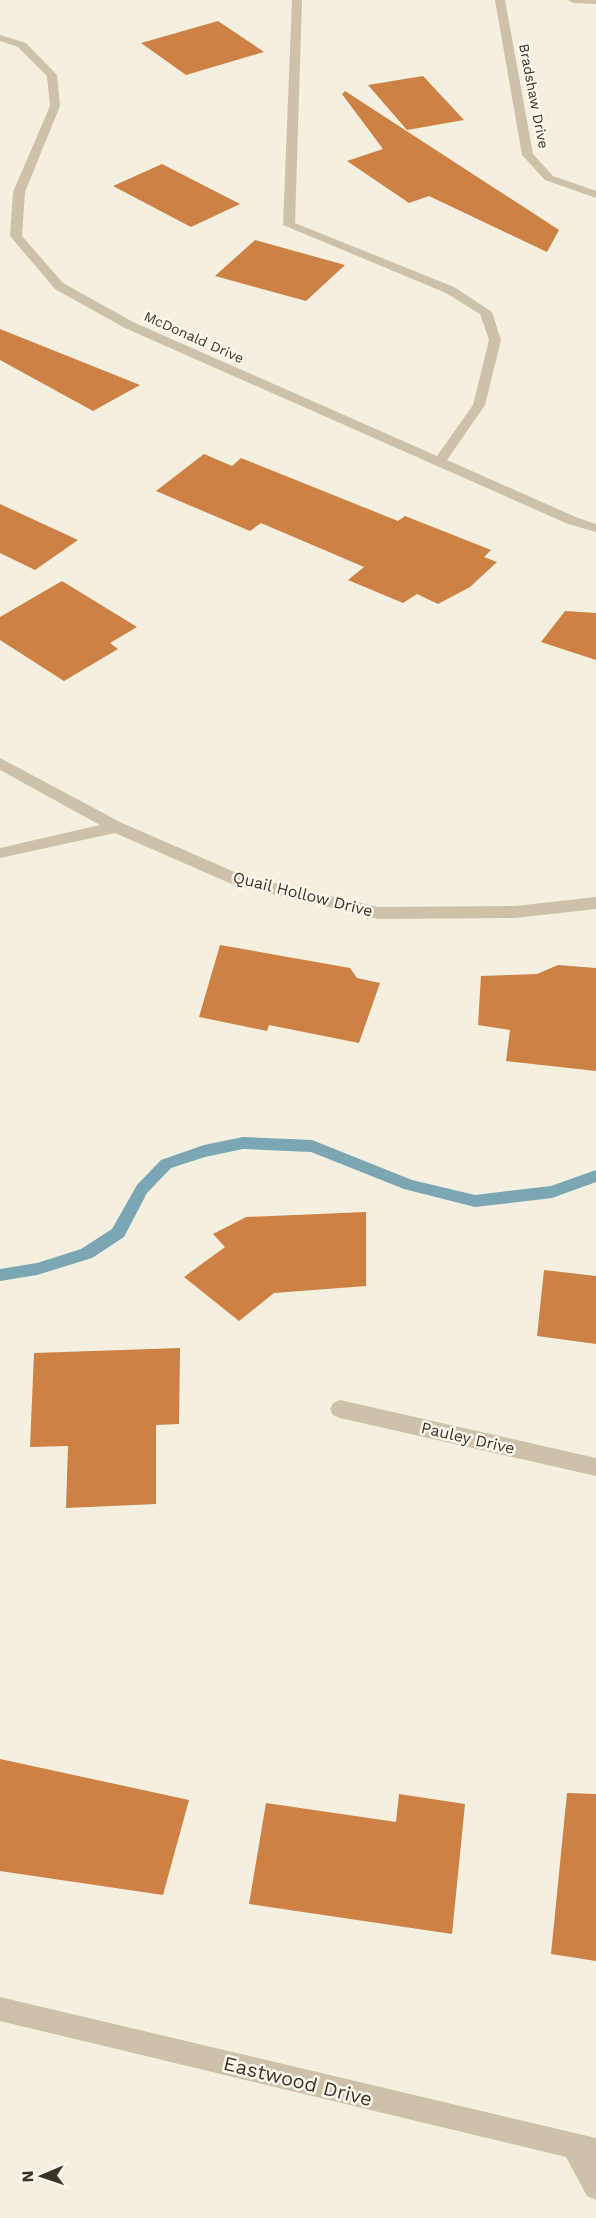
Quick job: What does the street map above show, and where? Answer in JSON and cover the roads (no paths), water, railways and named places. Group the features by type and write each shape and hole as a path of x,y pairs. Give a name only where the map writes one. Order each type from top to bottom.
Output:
{"street":[{"path":"297,0 289,225 450,290 486,312 495,340 479,405 440,462"},
{"name":"Bradshaw Drive","path":"500,0 528,155 549,178 596,195"},
{"path":"573,0 596,1"},
{"name":"McDonald Drive","path":"0,38 22,45 52,75 56,106 19,192 16,236 59,286 129,325 573,521 596,528"},
{"name":"Quail Hollow Drive","path":"0,763 116,827 240,881 378,913 515,912 596,903"},
{"path":"0,853 116,827"},
{"name":"Pauley Drive","path":"340,1408 596,1467"},
{"name":"Eastwood Drive","path":"0,2009 585,2149"},
{"path":"585,2149 596,2187"}],"waterway":[{"path":"0,1275 37,1269 86,1254 118,1233 142,1189 166,1164 204,1151 243,1143 312,1146 409,1185 475,1201 552,1192 596,1176"}]}
